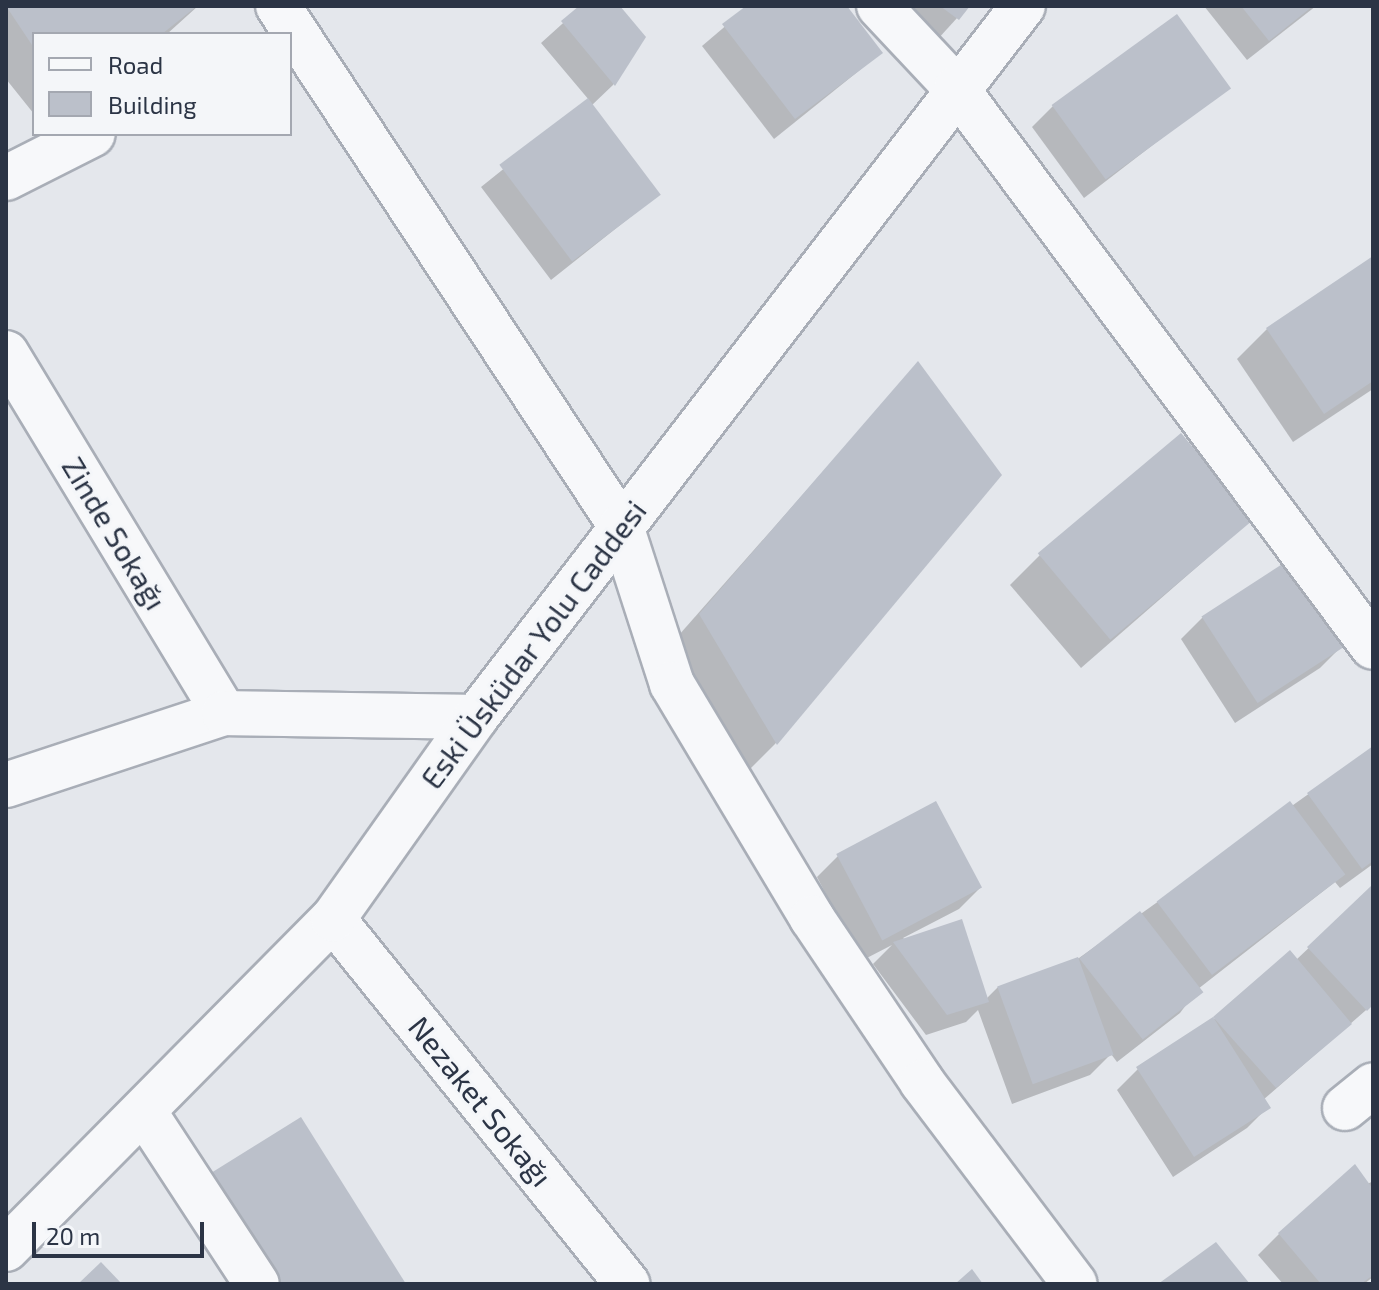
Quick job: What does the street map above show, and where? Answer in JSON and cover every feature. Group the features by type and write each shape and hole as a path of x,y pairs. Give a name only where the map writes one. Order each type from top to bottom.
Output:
{"street":[{"path":"879,6 956,88 1373,647"},
{"name":"Eski Üsküdar Yolu Caddesi","path":"6,1249 145,1113 333,919 476,717 956,88 1023,6"},
{"path":"292,32 621,526 672,684 812,918 922,1082 1075,1284"},
{"path":"6,178 89,136"},
{"name":"Zinde Sokağı","path":"6,353 224,713"},
{"path":"6,785 224,713 476,717"},
{"name":"Nezaket Sokağı","path":"333,919 628,1284"},
{"path":"145,1113 257,1284"}],"building":[{"path":"6,6 197,6 164,32 32,32 32,45"},
{"path":"579,6 620,6 646,37 615,86 561,21"},
{"path":"746,6 847,6 883,53 795,119 722,24"},
{"path":"940,6 970,6 959,20"},
{"path":"1241,6 1313,6 1269,41"},
{"path":"1177,14 1231,88 1106,180 1052,105"},
{"path":"588,98 661,195 572,261 499,165"},
{"path":"1373,256 1373,381 1324,414 1266,328"},
{"path":"918,361 1002,475 777,745 699,614"},
{"path":"1181,433 1254,520 1110,640 1038,553"},
{"path":"1287,561 1343,647 1258,703 1201,617"},
{"path":"1373,746 1373,861 1362,869 1307,793"},
{"path":"936,801 982,888 882,941 836,854"},
{"path":"1290,801 1345,874 1212,975 1157,902"},
{"path":"1371,886 1373,1005 1367,1011 1307,947"},
{"path":"1140,911 1203,992 1143,1040 1079,958"},
{"path":"962,919 989,1002 947,1015 893,942"},
{"path":"1290,950 1352,1024 1276,1088 1213,1017"},
{"path":"1078,957 1114,1055 1033,1084 997,986"},
{"path":"1213,1017 1271,1108 1194,1157 1136,1067"},
{"path":"301,1117 406,1284 281,1284 211,1173"},
{"path":"1355,1164 1373,1189 1373,1275 1361,1284 1321,1284 1278,1233"},
{"path":"1216,1242 1250,1284 1158,1284"},
{"path":"101,1262 122,1284 78,1284"},
{"path":"972,1269 983,1284 955,1284"}]}
